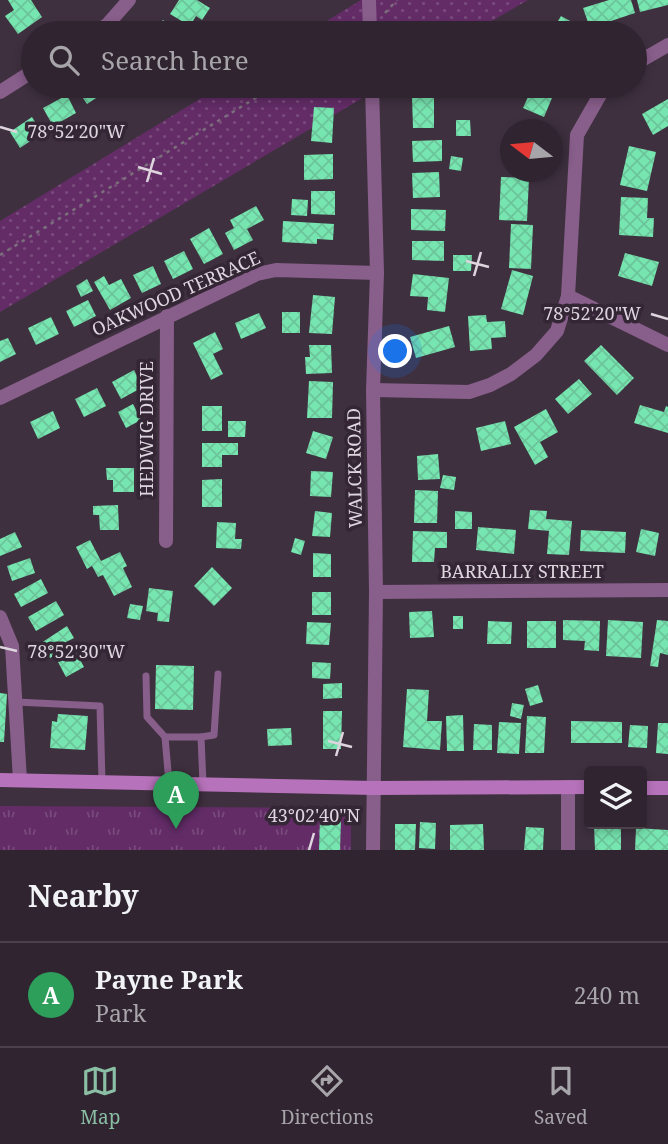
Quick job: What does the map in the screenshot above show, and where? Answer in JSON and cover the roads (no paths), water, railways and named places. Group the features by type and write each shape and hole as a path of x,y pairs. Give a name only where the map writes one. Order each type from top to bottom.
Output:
{"street":[{"path":"111,21 129,0"},
{"path":"369,0 370,21"},
{"path":"647,57 668,45"},
{"path":"0,92 21,79"},
{"name":"WALCK ROAD","path":"372,98 377,273 373,390 376,592 373,850"},
{"path":"373,390 469,391 490,385 511,374 536,355 557,331 568,296 577,135 598,98"},
{"name":"OAKWOOD TERRACE","path":"0,398 257,274 276,270 377,273"},
{"path":"568,296 668,345"},
{"name":"HEDWIG DRIVE","path":"166,541 167,316"},
{"name":"BARRALLY STREET","path":"376,592 668,590"},
{"path":"0,617 12,646 20,780"},
{"path":"0,780 373,788 584,787"},
{"path":"568,787 568,850"},
{"path":"647,788 668,788"}],"lane":[{"path":"165,737 214,735 218,674"},
{"path":"146,676 147,717 165,737 169,783"},
{"path":"15,702 100,706 102,782"},
{"path":"201,737 203,784"}],"place":[{"name":"Payne Park","path":"176,829"}]}
